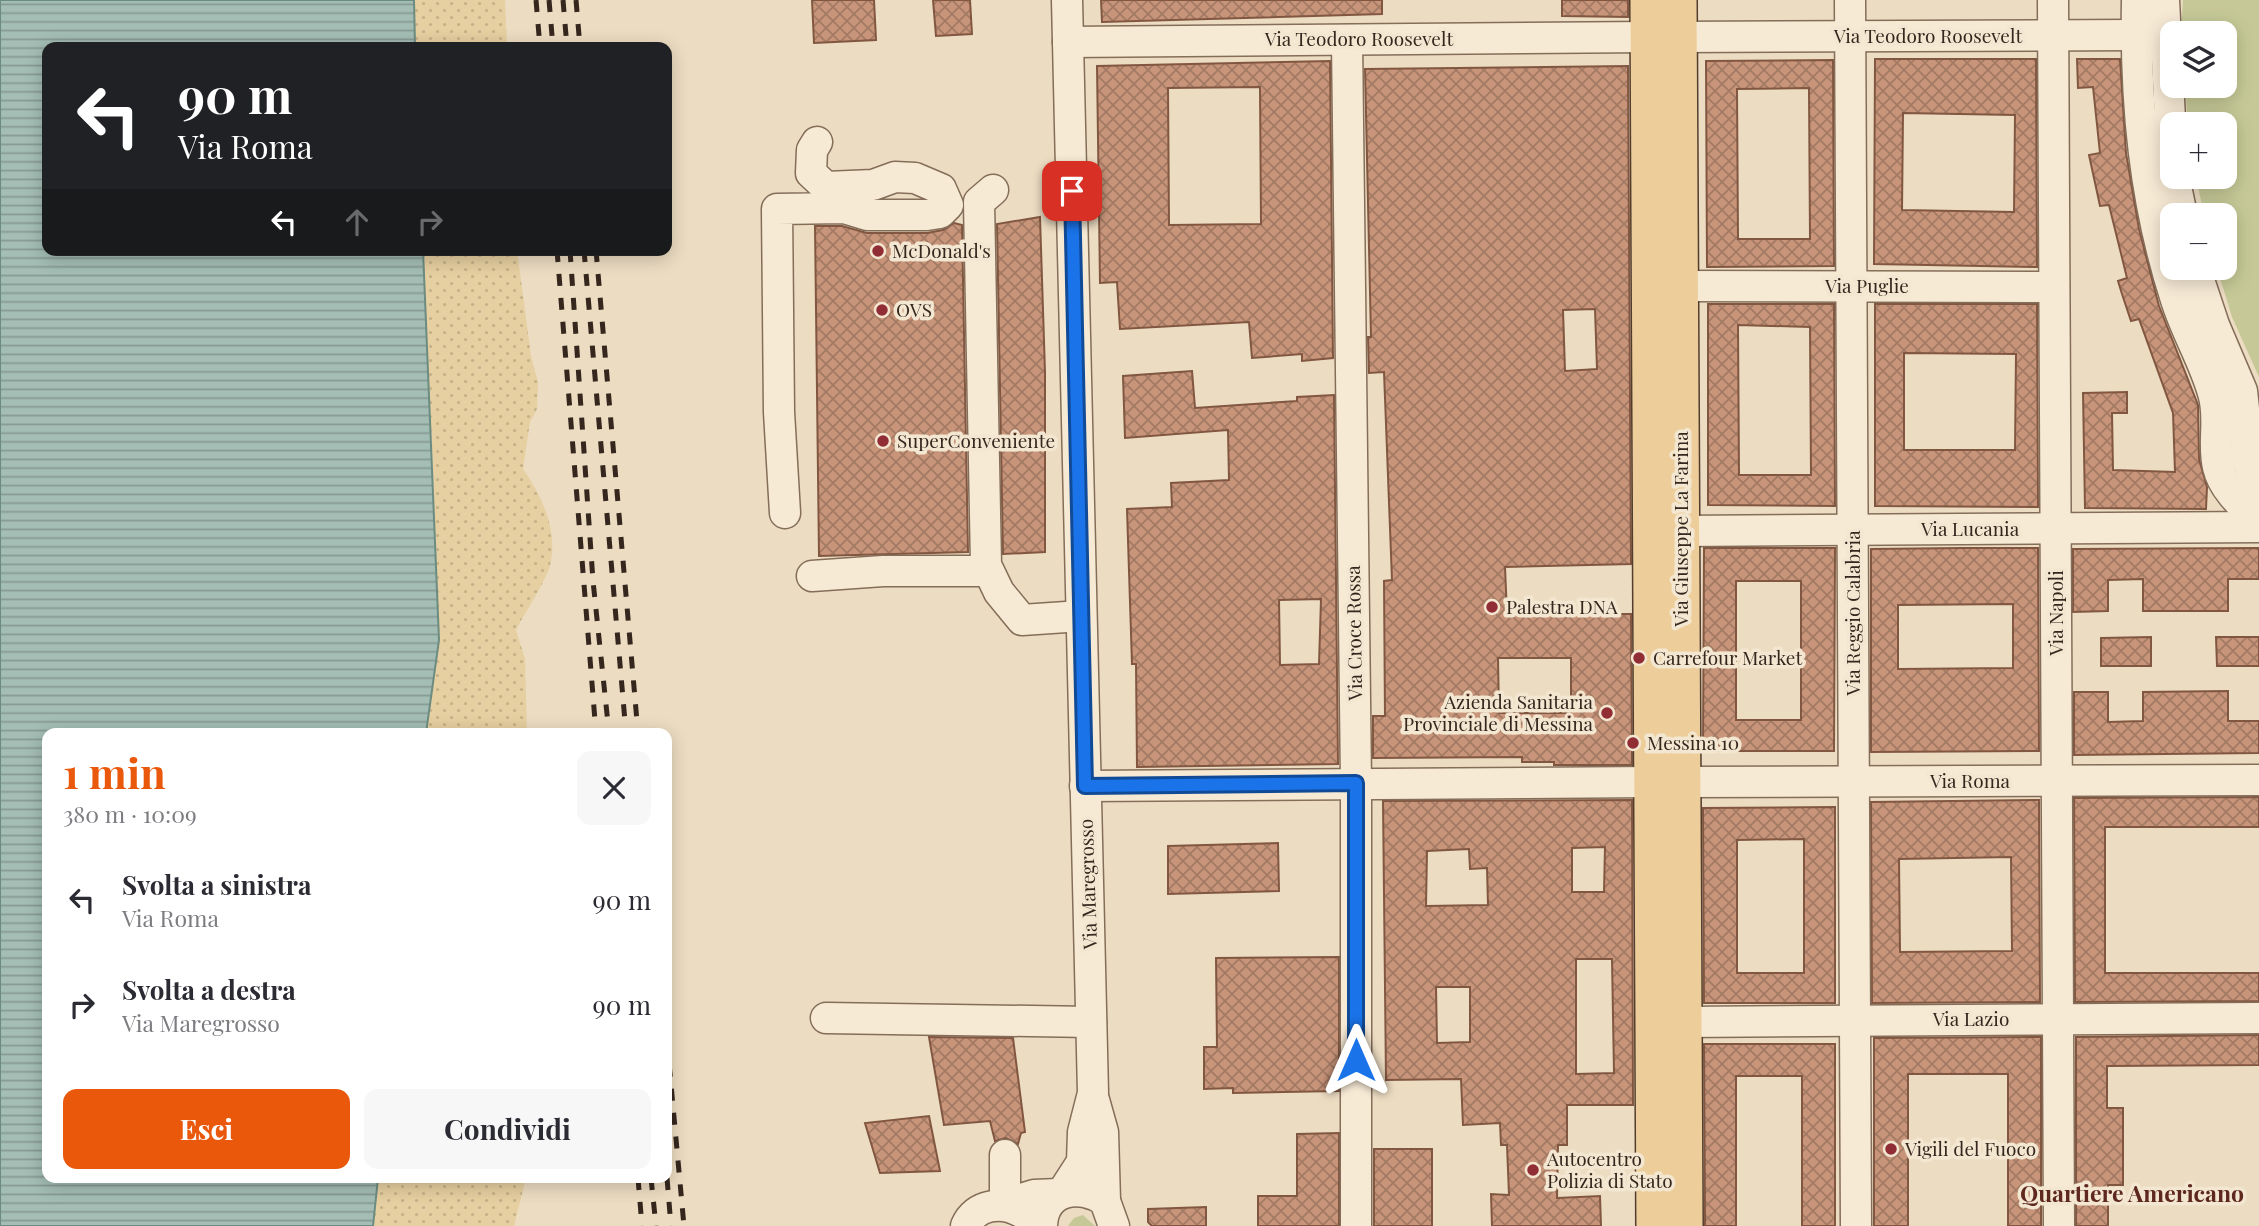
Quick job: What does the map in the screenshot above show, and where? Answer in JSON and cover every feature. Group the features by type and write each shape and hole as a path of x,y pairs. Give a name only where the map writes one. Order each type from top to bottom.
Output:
{"main road":[{"name":"Via Giuseppe La Farina","path":"1649,0 1664,37 1680,286 1681,531 1667,782 1655,1226"},
{"name":"Via Giuseppe La Farina","path":"1678,0 1664,37 1667,782 1683,1022 1684,1226"}],"street":[{"name":"Via Maregrosso","path":"1068,0 1093,1097"},
{"name":"Via Reggio Calabria","path":"1850,0 1856,1226"},
{"name":"Via Napoli","path":"2053,0 2059,1226"},
{"path":"2137,0 2138,116 2143,160 2163,255 2186,329 2216,404 2218,467 2225,485 2259,525"},
{"path":"2164,0 2170,112"},
{"name":"Via Teodoro Roosevelt","path":"1068,42 2136,34"},
{"name":"Via Croce Rossa","path":"1347,40 1356,783 1356,1226"},
{"path":"785,513 778,371 776,209 844,208 867,215 940,213 948,205 946,194 915,178 895,177 873,185 826,187 811,173 812,150 817,142"},
{"path":"993,190 979,202 985,551 988,571 999,592 1022,620 1081,616"},
{"path":"2199,280 2214,325 2242,391 2246,427 2245,457 2259,487"},
{"name":"Via Puglie","path":"1680,286 2054,287"},
{"name":"Via Lucania","path":"1681,531 2259,525"},
{"path":"812,576 883,571 988,571"},
{"name":"Via Roma","path":"1085,786 2259,780"},
{"path":"826,1018 1091,1022"},
{"name":"Via Lazio","path":"1683,1022 2259,1018"},
{"path":"1042,1226 1044,1212 1082,1162 1083,1132 1093,1097"},
{"path":"1093,1097 1104,1132 1110,1214"},
{"path":"1001,1205 1005,1155"},
{"path":"965,1226 974,1213 1034,1195 1085,1192 1110,1214"},
{"path":"1001,1205 1018,1210 1037,1226"}],"green space":[{"path":"2183,0 2259,0 2259,377 2232,317 2221,280 2237,280 2237,203 2201,203 2199,189 2237,189 2237,112 2187,112 2186,98 2237,98 2237,21 2182,21"},
{"path":"1083,1215 1095,1226 1068,1226 1074,1218"}],"sand":[{"path":"414,0 505,0 507,42 415,42"},
{"path":"423,256 518,256 531,356 538,382 537,409 530,422 523,469 546,512 552,537 551,561 546,576 516,630 525,659 527,728 426,728 434,493"},
{"path":"377,1183 525,1183 514,1226 373,1226"}],"water":[{"path":"0,0 414,0 415,42 42,42 42,256 423,256 439,640 427,728 42,728 42,1183 377,1183 373,1226 0,1226"}],"building":[{"path":"812,0 874,0 876,40 814,43"},
{"path":"933,0 970,0 972,34 936,36"},
{"path":"1101,0 1382,0 1382,14 1102,22"},
{"path":"1562,0 1628,0 1628,17 1562,16"},
{"path":"1875,59 2036,59 2037,267 1874,264","holes":["1903,113 2015,115 2014,212 1902,210"]},
{"path":"2077,59 2120,59 2126,153 2139,229 2159,306 2198,405 2199,459 2207,487 2206,509 2085,508 2083,393 2127,392 2127,413 2112,413 2113,470 2175,472 2173,413 2139,319 2131,321 2118,281 2127,278 2109,205 2100,206 2089,155 2100,153 2093,87 2078,88"},
{"path":"1833,60 1834,266 1707,267 1706,61","holes":["1809,88 1810,239 1738,239 1737,89"]},
{"path":"1330,61 1333,358 1302,361 1302,354 1252,358 1249,322 1120,329 1117,282 1100,283 1097,66","holes":["1260,87 1261,224 1169,225 1168,88"]},
{"path":"1628,66 1631,564 1505,567 1507,614 1631,614 1632,765 1554,765 1554,762 1522,762 1522,757 1373,758 1373,716 1385,716 1384,581 1392,580 1384,372 1369,373 1368,337 1371,337 1365,69","holes":["1595,309 1597,369 1565,371 1563,310","1498,658 1571,658 1571,713 1499,713"]},
{"path":"1040,217 1045,372 1045,552 1003,554 997,224"},
{"path":"954,223 962,225 968,552 819,556 815,226 842,226 867,233 927,233 943,230"},
{"path":"1708,304 1834,304 1835,506 1708,505","holes":["1738,325 1810,327 1811,475 1739,475"]},
{"path":"1875,304 2037,304 2038,507 1875,506","holes":["1904,353 2016,354 2015,450 1904,450"]},
{"path":"1192,371 1195,408 1297,401 1297,397 1334,395 1338,764 1137,767 1136,664 1132,664 1127,509 1172,507 1171,483 1229,480 1228,430 1125,438 1123,376","holes":["1321,599 1319,664 1280,665 1279,600"]},
{"path":"1704,548 1835,548 1834,751 1703,751","holes":["1736,581 1801,581 1801,720 1736,720"]},
{"path":"2038,548 2039,751 1871,752 1871,549","holes":["2013,604 2013,668 1898,669 1898,605"]},
{"path":"2259,548 2259,579 2228,579 2228,611 2143,611 2143,579 2108,580 2108,611 2073,612 2073,549"},
{"path":"2151,637 2151,666 2101,666 2101,638"},
{"path":"2216,637 2259,637 2259,666 2217,666"},
{"path":"2228,691 2228,721 2259,721 2259,753 2074,755 2074,692 2108,692 2108,722 2143,721 2143,692"},
{"path":"2259,797 2259,827 2105,827 2105,973 2259,973 2259,1001 2075,1002 2074,798"},
{"path":"1632,800 1633,1105 1567,1105 1567,1145 1558,1145 1557,1198 1600,1196 1601,1226 1492,1226 1491,1194 1509,1195 1507,1145 1501,1145 1500,1123 1463,1125 1461,1079 1386,1080 1383,801","holes":["1605,847 1604,892 1572,892 1572,848","1469,849 1470,869 1487,868 1488,905 1426,906 1427,851","1576,959 1612,959 1614,1073 1576,1074","1436,987 1470,987 1470,1042 1437,1043"]},
{"path":"2039,800 2040,1002 1872,1003 1871,802","holes":["2011,857 2012,951 1900,952 1899,859"]},
{"path":"1835,807 1835,1003 1704,1003 1703,808","holes":["1804,839 1804,973 1737,973 1737,840"]},
{"path":"1278,843 1279,891 1168,894 1168,846"},
{"path":"1339,957 1339,1091 1233,1093 1233,1088 1204,1089 1204,1047 1217,1047 1216,958"},
{"path":"2259,1035 2259,1065 2107,1066 2107,1108 2123,1108 2123,1185 2108,1185 2108,1226 2076,1226 2076,1037"},
{"path":"929,1037 1013,1038 1025,1132 1021,1133 1018,1144 1006,1138 995,1141 990,1121 944,1125"},
{"name":"Vigili del Fuoco","path":"2041,1037 2041,1226 2008,1226 2008,1074 1908,1074 1908,1226 1874,1226 1874,1038"},
{"path":"1704,1044 1835,1044 1835,1226 1802,1226 1802,1076 1736,1076 1736,1226 1705,1226"},
{"path":"929,1116 940,1171 880,1173 865,1123"},
{"path":"1339,1133 1339,1226 1258,1226 1258,1196 1297,1196 1297,1134"},
{"path":"1374,1149 1432,1149 1432,1226 1374,1226"},
{"path":"1206,1207 1206,1226 1152,1226 1148,1222 1148,1209"}],"railway":[{"path":"536,0 540,42"},
{"path":"549,0 553,42"},
{"path":"563,0 567,42"},
{"path":"576,0 580,42"},
{"path":"557,256 596,728"},
{"path":"570,256 593,581 608,728"},
{"path":"585,256 626,728"},
{"path":"597,256 638,728"},
{"path":"672,1095 684,1226"},
{"path":"638,1183 642,1226"},
{"path":"652,1183 656,1226"},
{"path":"667,1183 671,1226"}],"place":[{"name":"McDonald's","path":"878,251"},
{"name":"OVS","path":"882,310"},
{"name":"SuperConveniente","path":"883,441"},
{"name":"Palestra DNA","path":"1492,607"},
{"name":"Carrefour Market","path":"1639,658"},
{"name":"Azienda Sanitaria Provinciale di Messina","path":"1607,713"},
{"name":"Messina 10","path":"1633,743"},
{"name":"Vigili del Fuoco","path":"1891,1149"},
{"name":"Autocentro Polizia di Stato","path":"1533,1170"}],"district":[{"name":"Quartiere Americano","path":"2132,1194"}],"route":[{"path":"1072,191 1085,786 1356,783 1356,1060"}]}
